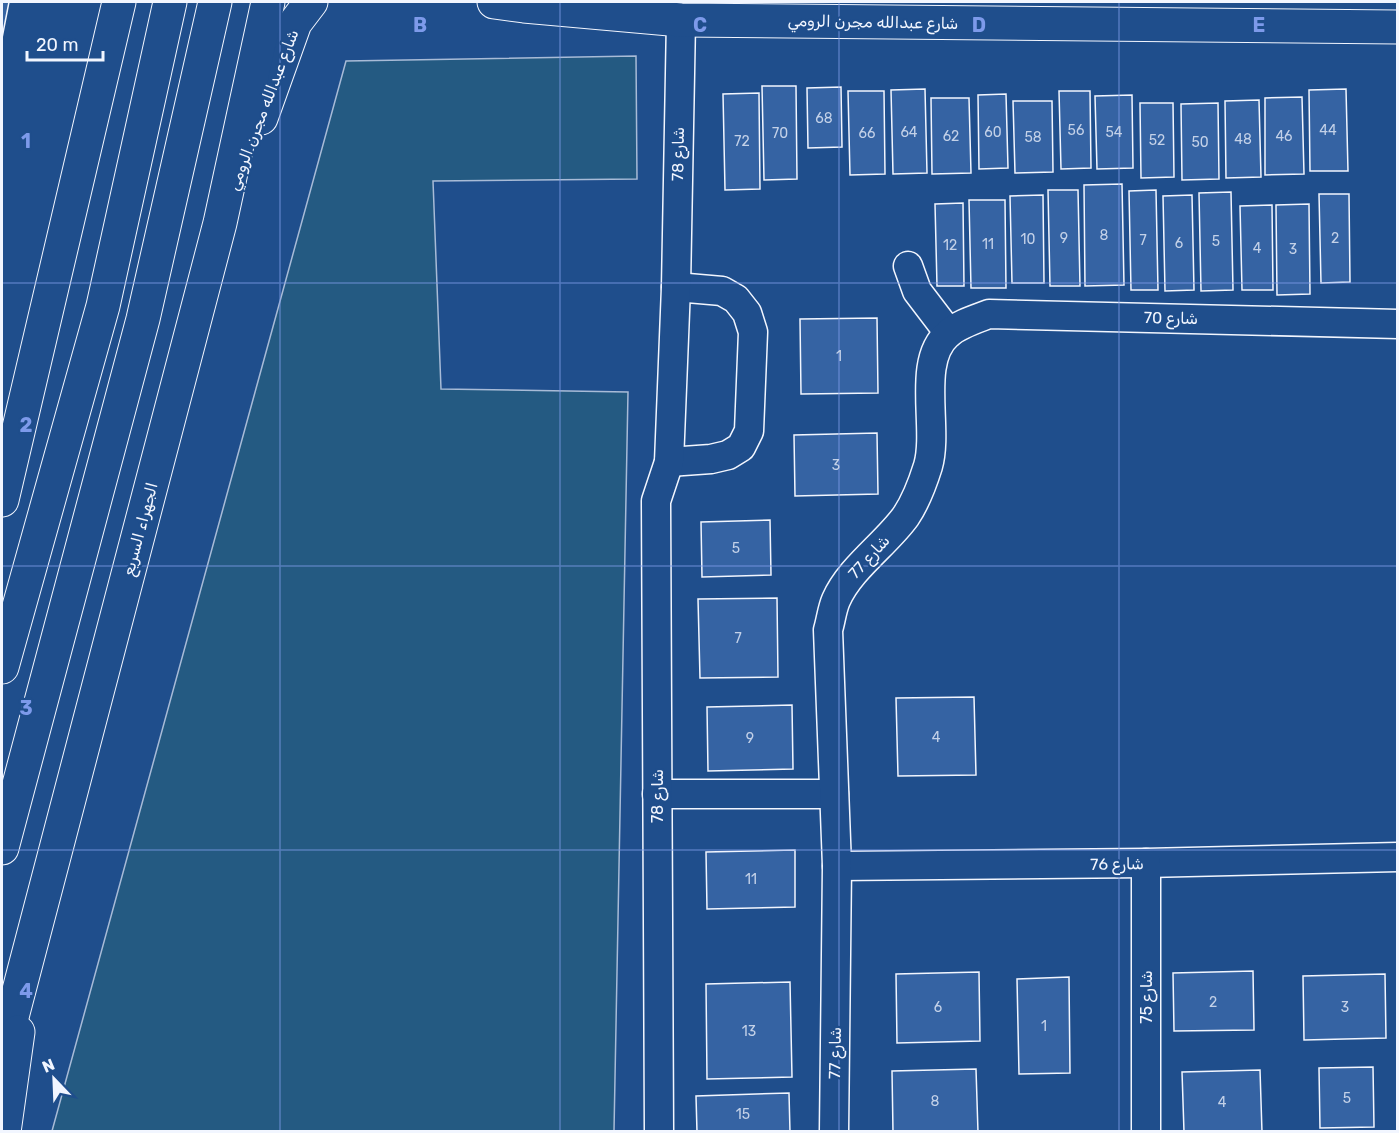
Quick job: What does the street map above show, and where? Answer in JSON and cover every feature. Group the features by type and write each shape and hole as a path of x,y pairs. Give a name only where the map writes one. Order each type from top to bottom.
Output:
{"main road":[{"path":"2,500 119,2"},
{"path":"2,667 103,306 170,2"},
{"path":"2,848 143,319 215,2"},
{"name":"الجهراء السريع","path":"2,1054 220,223 268,2"},
{"name":"شارع عبدالله مجرن الرومي","path":"220,223 263,114 295,23 311,2"},
{"name":"شارع عبدالله مجرن الرومي","path":"494,2 536,8 681,20 1398,27"},
{"path":"4,1131 29,954"}],"street":[{"name":"شارع 78","path":"659,1131 656,501 669,462 676,287 681,20"},
{"path":"908,266 917,291 949,333"},
{"path":"669,462 711,459 728,454 741,447 750,431 753,332 747,313 736,298 722,291 676,287"},
{"name":"شارع 70","path":"949,333 989,314 1398,324"},
{"name":"شارع 77","path":"834,1131 837,866 828,630 836,599 847,582 906,515 919,492 929,463 932,425 931,371 934,354 949,333"},
{"path":"657,794 834,794"},
{"name":"شارع 76","path":"837,866 1146,863 1398,857"},
{"name":"شارع 75","path":"1146,863 1146,1131"}],"shaded area":[{"path":"636,56 637,179 433,181 441,389 628,392 614,1131 52,1131 346,61"}],"building":[{"path":"2,2 9,2 2,38"},
{"path":"762,86 796,86 797,179 764,180"},
{"path":"841,87 842,147 808,148 807,88"},
{"path":"925,89 927,173 893,174 891,90"},
{"path":"1346,89 1348,171 1310,171 1309,90"},
{"path":"848,91 884,91 885,174 850,175"},
{"path":"1059,91 1090,91 1091,168 1061,169"},
{"path":"759,93 760,189 725,190 723,94"},
{"path":"1006,94 1008,168 979,169 978,95"},
{"path":"1132,95 1133,168 1097,169 1095,96"},
{"path":"1302,97 1304,174 1265,175 1265,98"},
{"path":"931,98 969,98 971,173 932,174"},
{"path":"1259,100 1261,177 1226,178 1225,101"},
{"path":"1013,101 1052,101 1053,172 1015,173"},
{"path":"1140,103 1173,103 1174,177 1141,178"},
{"path":"1218,103 1219,179 1182,180 1181,104"},
{"path":"1122,184 1124,285 1085,286 1084,185"},
{"path":"1048,190 1078,190 1080,286 1050,286"},
{"path":"1156,190 1158,290 1131,290 1129,191"},
{"path":"1231,192 1233,290 1201,291 1199,193"},
{"path":"1319,194 1349,194 1350,282 1321,283"},
{"path":"1043,195 1044,283 1012,283 1010,196"},
{"path":"1192,195 1194,290 1165,291 1163,196"},
{"path":"969,200 1005,200 1006,288 971,288"},
{"path":"963,203 964,286 937,286 935,204"},
{"path":"1309,204 1310,294 1277,295 1276,205"},
{"path":"1272,205 1273,290 1242,290 1240,206"},
{"path":"877,318 878,393 801,394 800,319"},
{"path":"877,433 878,494 795,496 794,435"},
{"path":"770,520 771,575 702,577 701,522"},
{"path":"777,598 778,677 700,678 698,599"},
{"path":"974,697 976,775 898,776 896,698"},
{"path":"792,705 793,769 708,771 707,707"},
{"path":"795,850 795,907 707,909 706,852"},
{"path":"1253,971 1254,1030 1174,1031 1173,973"},
{"path":"979,972 980,1041 897,1043 896,974"},
{"path":"1385,974 1386,1038 1304,1040 1303,976"},
{"path":"1069,977 1070,1073 1019,1074 1017,979"},
{"path":"790,982 792,1077 707,1079 706,984"},
{"path":"1373,1067 1374,1127 1320,1128 1319,1068"},
{"path":"976,1069 978,1132 893,1132 892,1071"},
{"path":"1260,1070 1262,1132 1184,1132 1182,1072"},
{"path":"789,1093 790,1132 697,1132 696,1096"}]}
